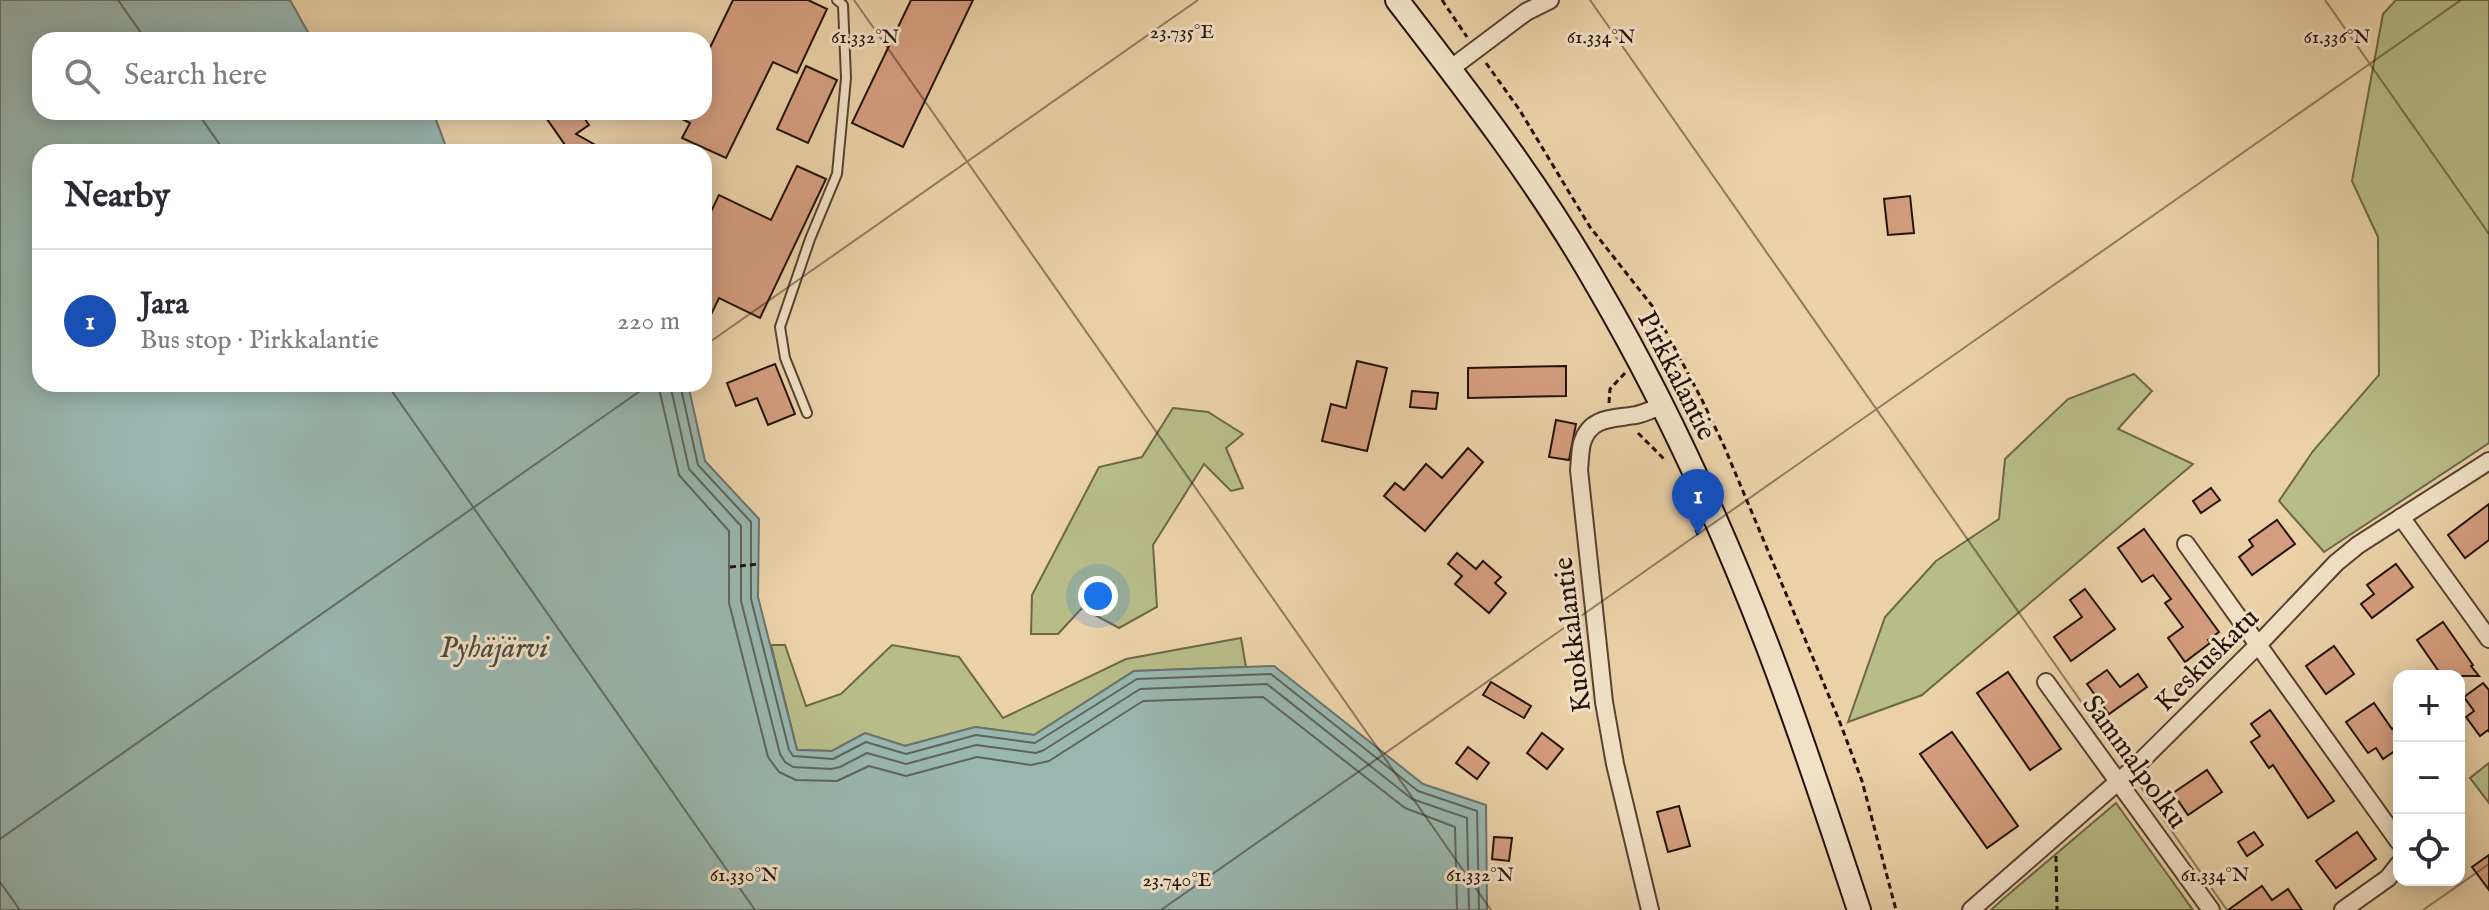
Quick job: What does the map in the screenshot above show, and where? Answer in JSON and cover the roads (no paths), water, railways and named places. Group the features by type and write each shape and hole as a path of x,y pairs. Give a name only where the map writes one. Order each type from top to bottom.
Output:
{"street":[{"name":"Pirkkalantie","path":"1397,0 1532,182 1598,286 1661,406 1726,544 1767,643 1859,910"},
{"path":"1450,69 1526,12 1550,0"},
{"name":"Kuokkalantie","path":"1650,910 1615,764 1604,702 1579,470 1582,443 1596,423 1640,414 1661,406"},
{"name":"Keskuskatu","path":"1971,910 2118,780 2258,645 2336,563 2358,545 2489,461"},
{"path":"2401,517 2489,639"},
{"path":"2186,544 2393,834"},
{"name":"Sammalpolku","path":"2046,682 2211,910"},
{"path":"2343,910 2393,872"}],"lane":[{"path":"807,413 785,358 780,327 810,239 837,174 846,78 843,5 837,0"}],"water":[{"name":"Pyhäjärvi","path":"0,0 290,0 308,32 32,32 32,120 436,120 445,144 32,144 32,392 690,392 705,461 759,519 758,597 797,750 832,751 865,733 905,746 975,727 1034,735 1134,671 1274,666 1423,784 1486,805 1487,910 0,910"}],"place":[{"name":"Jara","path":"1698,535"}]}
